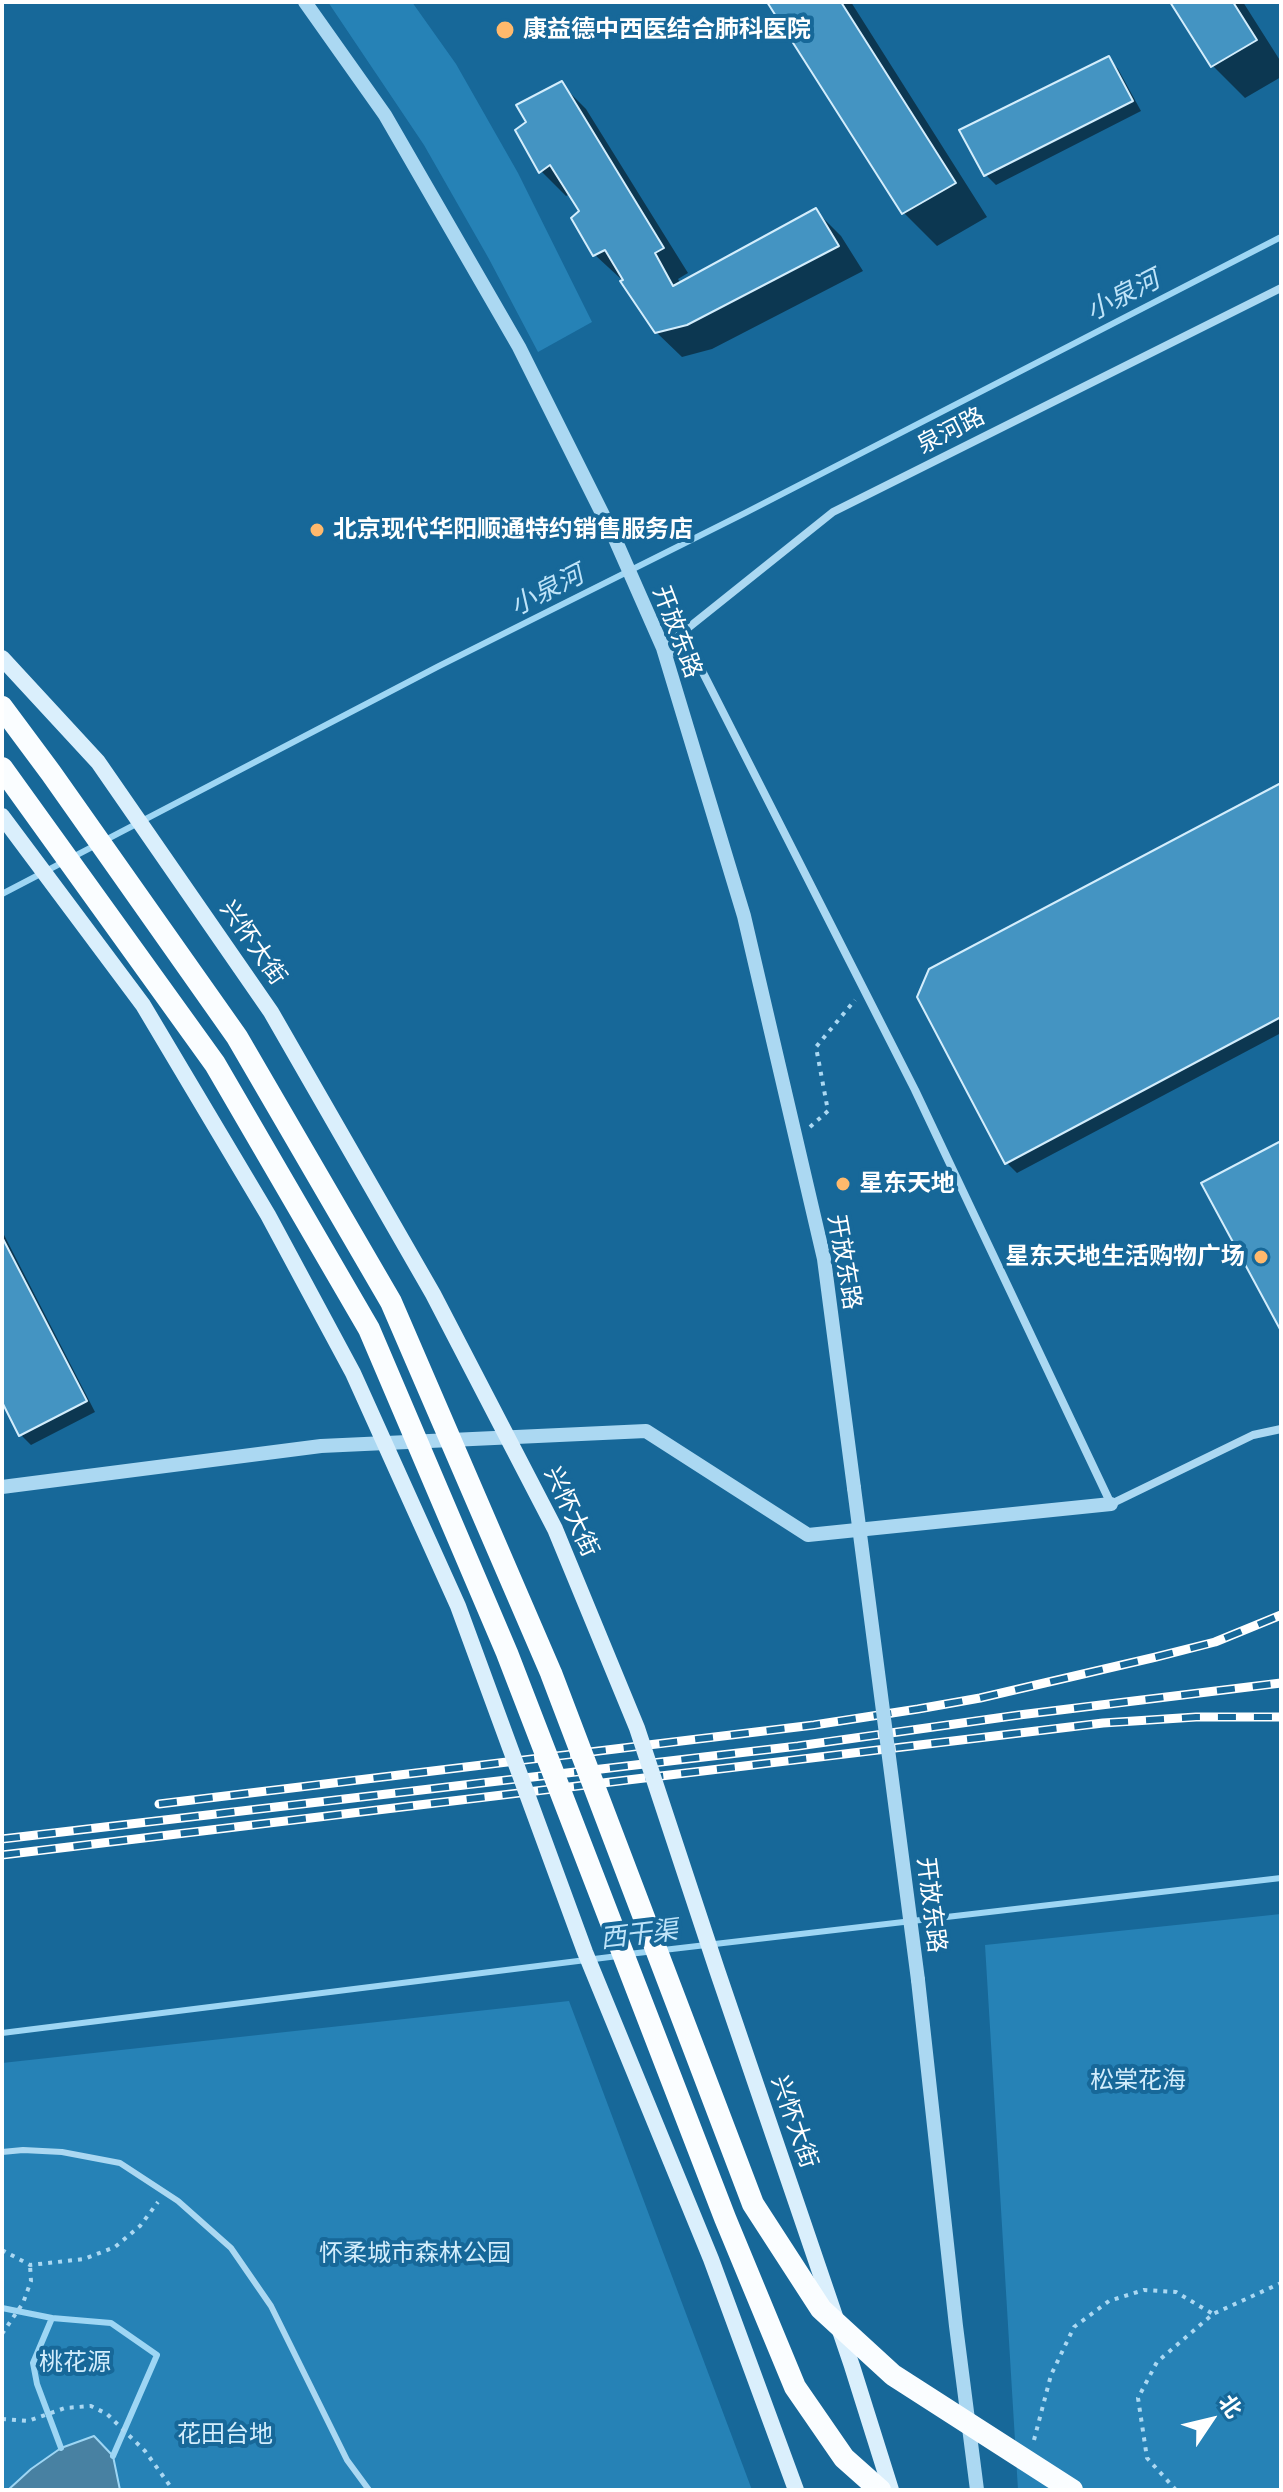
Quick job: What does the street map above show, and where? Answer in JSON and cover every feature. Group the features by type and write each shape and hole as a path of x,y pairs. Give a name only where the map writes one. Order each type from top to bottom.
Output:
{"highway":[{"path":"2,707 237,1037 391,1302 551,1673 753,2204 821,2309 893,2375 1072,2490"},
{"path":"2,768 215,1064 369,1329 507,1653 725,2218 795,2387 844,2458 880,2490"}],"main road":[{"name":"兴怀大街","path":"2,658 98,762 271,1012 433,1294 555,1529 637,1728 891,2490"},
{"path":"2,816 143,1005 268,1215 353,1373 458,1606 585,1952 711,2259 796,2490"}],"street":[{"name":"开放东路","path":"305,2 385,115 511,333 615,539 663,648 744,916 824,1259 918,1980 977,2490"},
{"name":"泉河路","path":"663,648 833,512 1281,288"},
{"path":"663,648 697,661 915,1090 1111,1504"},
{"path":"2,1487 321,1446 646,1431 808,1535 1111,1504 1253,1435 1281,1429"}],"lane":[{"path":"2,2152 62,2152 120,2163 165,2193 231,2248 271,2306 347,2460 369,2490"}],"path":[{"path":"796,1139 828,1111 816,1047 865,989"},
{"path":"2,2250 30,2265 84,2259 115,2247 140,2226 165,2193"},
{"path":"2,2334 23,2303 31,2281 30,2265"},
{"path":"1176,2490 1147,2458 1138,2398 1157,2362 1213,2314 1281,2283"},
{"path":"1032,2453 1051,2375 1074,2327 1109,2301 1144,2290 1176,2292 1213,2314"},
{"path":"2,2419 28,2421 65,2408 91,2406 107,2414 145,2451 173,2490"}],"green space":[{"path":"328,2 412,2 456,64 518,173 592,322 538,352 424,145"},
{"name":"松棠花海","path":"1281,1914 1281,2490 1018,2490 985,1945"},
{"name":"怀柔城市森林公园","path":"569,2001 752,2490 2,2490 2,2063"}],"shaded area":[{"path":"94,2436 113,2456 120,2490 8,2490 61,2448"}],"building":[{"path":"767,2 841,2 956,183 902,214"},
{"path":"1170,2 1233,2 1257,40 1211,67"},
{"path":"1109,56 1133,101 984,176 959,130"},
{"path":"562,81 664,248 655,253 673,286 816,208 839,246 687,325 655,333 620,281 623,280 605,250 593,256 571,218 579,211 550,165 539,173 515,130 526,122 516,105"},
{"path":"1281,783 1281,1017 1005,1164 917,997 929,969"},
{"name":"星东天地生活购物广场","path":"1281,1141 1281,1331 1201,1183"},
{"path":"2,1237 87,1401 19,1436 2,1402"}],"waterway":[{"name":"小泉河","path":"2,894 439,666 745,513 1281,237"},
{"name":"西干渠","path":"629,1954 1281,1878"},
{"name":"西干渠","path":"2,2033 618,1956"},
{"path":"2,2308 52,2318 33,2363 37,2384 61,2448"},
{"path":"52,2318 111,2323 157,2355 113,2456"}],"railway":[{"path":"159,1804 814,1725 918,1709 980,1698 1215,1642 1281,1615"},
{"path":"2,1839 798,1746 1281,1683"},
{"path":"2,1855 1103,1723 1196,1717 1281,1717"}],"place":[{"name":"康益德中西医结合肺科医院","path":"505,30"},
{"name":"北京现代华阳顺通特约销售服务店","path":"317,530"},
{"name":"星东天地","path":"843,1184"},
{"name":"星东天地生活购物广场","path":"1261,1257"}],"park label":[{"name":"桃花源","path":"75,2363"},
{"name":"花田台地","path":"225,2435"}]}
